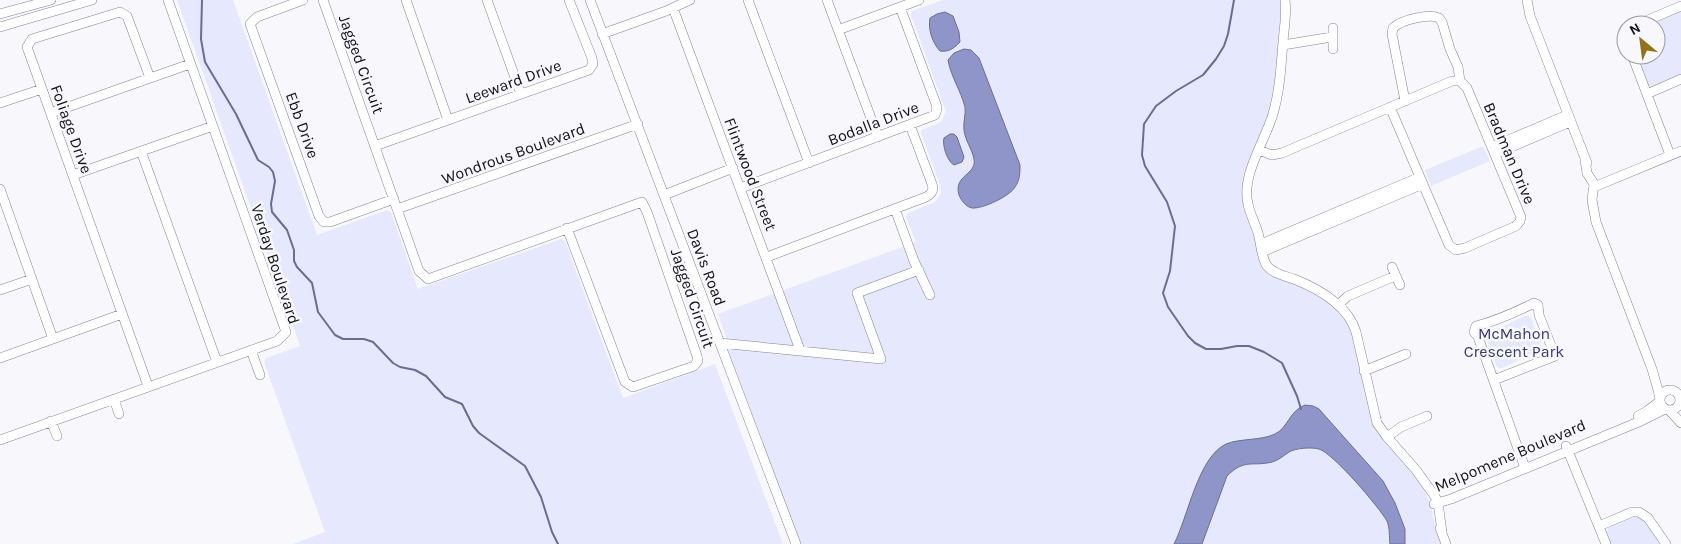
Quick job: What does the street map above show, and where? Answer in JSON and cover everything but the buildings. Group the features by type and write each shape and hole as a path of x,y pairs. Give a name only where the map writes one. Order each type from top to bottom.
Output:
{"street":[{"path":"0,14 51,0"},
{"path":"0,27 92,0"},
{"name":"Ebb Drive","path":"303,0 257,16 250,24 319,216 324,222 330,222 394,199"},
{"name":"Jagged Circuit","path":"324,0 419,271 428,279 568,228 642,202 697,356 698,361 694,366 634,387 625,382 568,228"},
{"path":"406,0 448,120"},
{"path":"488,0 521,94"},
{"name":"Leeward Drive","path":"375,146 589,70 592,58 569,0"},
{"name":"Davis Road","path":"590,0 796,544"},
{"path":"602,34 690,0"},
{"path":"748,0 809,163"},
{"path":"827,0 878,137"},
{"path":"838,30 919,0"},
{"path":"1284,0 1285,18 1281,76 1277,100 1250,174 1246,195 1266,264 1272,270 1303,283 1338,305 1347,313 1354,326 1376,420 1387,437 1423,479 1425,491 1436,503 1434,515 1446,544"},
{"path":"1521,0 1530,16"},
{"path":"1527,0 1530,16 1585,160 1587,173 1596,186"},
{"name":"Verday Boulevard","path":"0,440 277,341 286,332 168,1"},
{"path":"1660,15 1681,6"},
{"name":"Bodalla Drive","path":"741,188 910,125 936,113 937,108 900,7"},
{"name":"Flintwood Street","path":"673,8 800,350"},
{"name":"Foliage Drive","path":"148,386 27,47 32,39 120,12 127,16 150,78"},
{"name":"Bradman Drive","path":"1390,107 1449,245 1456,250 1465,248 1514,228 1520,221 1520,214 1467,88 1460,81 1458,67 1439,18 1431,16 1402,22 1393,28 1392,34 1406,101"},
{"path":"1283,45 1333,33 1333,49"},
{"path":"51,113 190,64"},
{"path":"1636,65 1670,155"},
{"path":"1646,94 1681,79"},
{"path":"1260,150 1272,155 1282,153 1452,81 1460,81"},
{"path":"0,103 42,90"},
{"path":"1493,150 1569,118"},
{"name":"Wondrous Boulevard","path":"397,210 638,124"},
{"path":"767,257 926,198 933,192 932,184 910,125"},
{"path":"73,175 213,126"},
{"path":"1596,186 1681,151"},
{"path":"141,152 218,362"},
{"path":"664,194 733,168"},
{"path":"1262,248 1422,181"},
{"path":"1596,186 1592,200 1598,227 1652,369 1661,406 1674,405"},
{"path":"0,189 53,339"},
{"path":"895,209 930,295"},
{"path":"1392,267 1400,285"},
{"path":"720,343 881,359 857,293 919,270"},
{"path":"1338,305 1348,296 1395,276"},
{"path":"0,290 32,279"},
{"path":"1494,380 1555,356 1536,303 1484,325 1476,326 1474,329 1474,334 1478,337 1524,466"},
{"path":"0,358 122,314"},
{"path":"251,350 260,375"},
{"path":"1364,371 1406,354"},
{"path":"1652,369 1665,385 1676,390 1678,396 1674,405 1681,423"},
{"name":"Melpomene Boulevard","path":"1567,449 1636,417 1660,400 1664,392 1676,390"},
{"path":"114,399 119,414"},
{"path":"1674,405 1681,416"},
{"name":"Melpomene Boulevard","path":"1436,503 1446,496 1641,421 1674,405"},
{"path":"1387,437 1401,427 1427,416"},
{"path":"52,421 57,436"},
{"path":"1567,449 1606,544"},
{"path":"1599,526 1632,512 1639,512 1645,515 1666,544"}],"green space":[{"path":"177,0 233,0 317,235 387,210 391,212 418,289 561,239 565,241 623,398 715,364 783,544 293,544 325,532 264,362 266,358 300,346"},
{"path":"943,0 1281,0 1275,91 1244,205 1259,259 1329,303 1346,318 1352,334 1372,421 1383,440 1419,480 1431,504 1433,518 1442,544 1405,544 1405,529 1383,481 1328,418 1314,407 1304,406 1295,412 1274,435 1230,443 1222,446 1211,456 1174,544 796,544 720,343 728,343 718,314 916,242 906,217 908,213 935,202 941,193 940,185 921,133 922,130 941,122 946,112 911,15 912,11"},
{"path":"1681,10 1681,76 1652,87 1647,85 1640,65 1666,65 1666,16"},
{"path":"1483,146 1490,161 1431,186 1425,170"},
{"name":"McMahon Crescent Park","path":"1525,316 1531,318 1541,350 1502,368 1498,368 1486,337 1487,333"},
{"path":"1308,448 1320,449 1337,460 1376,505 1388,523 1390,544 1202,544 1227,476 1243,465 1271,462 1289,452"},
{"path":"1633,516 1641,516 1662,544 1610,544 1606,534 1608,527"}],"water":[{"path":"945,12 953,16 959,32 960,42 951,50 940,51 931,36 930,18"},
{"path":"964,49 971,50 979,58 1020,165 1019,179 1012,191 996,201 977,208 972,208 964,203 959,195 958,188 959,183 972,169 974,159 965,134 965,107 948,60 954,53"},
{"path":"954,134 957,137 964,157 962,162 954,165 947,157 944,145 944,138"},
{"path":"1305,405 1319,409 1383,481 1395,503 1405,529 1405,544 1390,544 1387,521 1366,493 1326,453 1319,449 1308,448 1289,452 1272,462 1244,465 1233,470 1227,476 1202,544 1174,544 1201,474 1216,451 1232,442 1263,438 1275,434 1283,428 1295,411"}],"waterway":[{"path":"202,0 201,39 205,62 236,114 258,160 273,172 275,181 271,204 272,212 287,230 294,250 294,261 297,267 312,283 318,312 335,335 343,339 364,339 373,342 393,363 400,367 415,370 426,376 445,397 462,404 473,426 479,433 525,466 541,497 552,532 558,544"},
{"path":"1234,0 1228,34 1224,46 1216,59 1203,75 1176,91 1156,106 1144,124 1142,155 1145,166 1167,202 1175,226 1170,271 1163,293 1168,307 1195,343 1206,349 1249,346 1264,352 1282,363 1301,409"}]}
